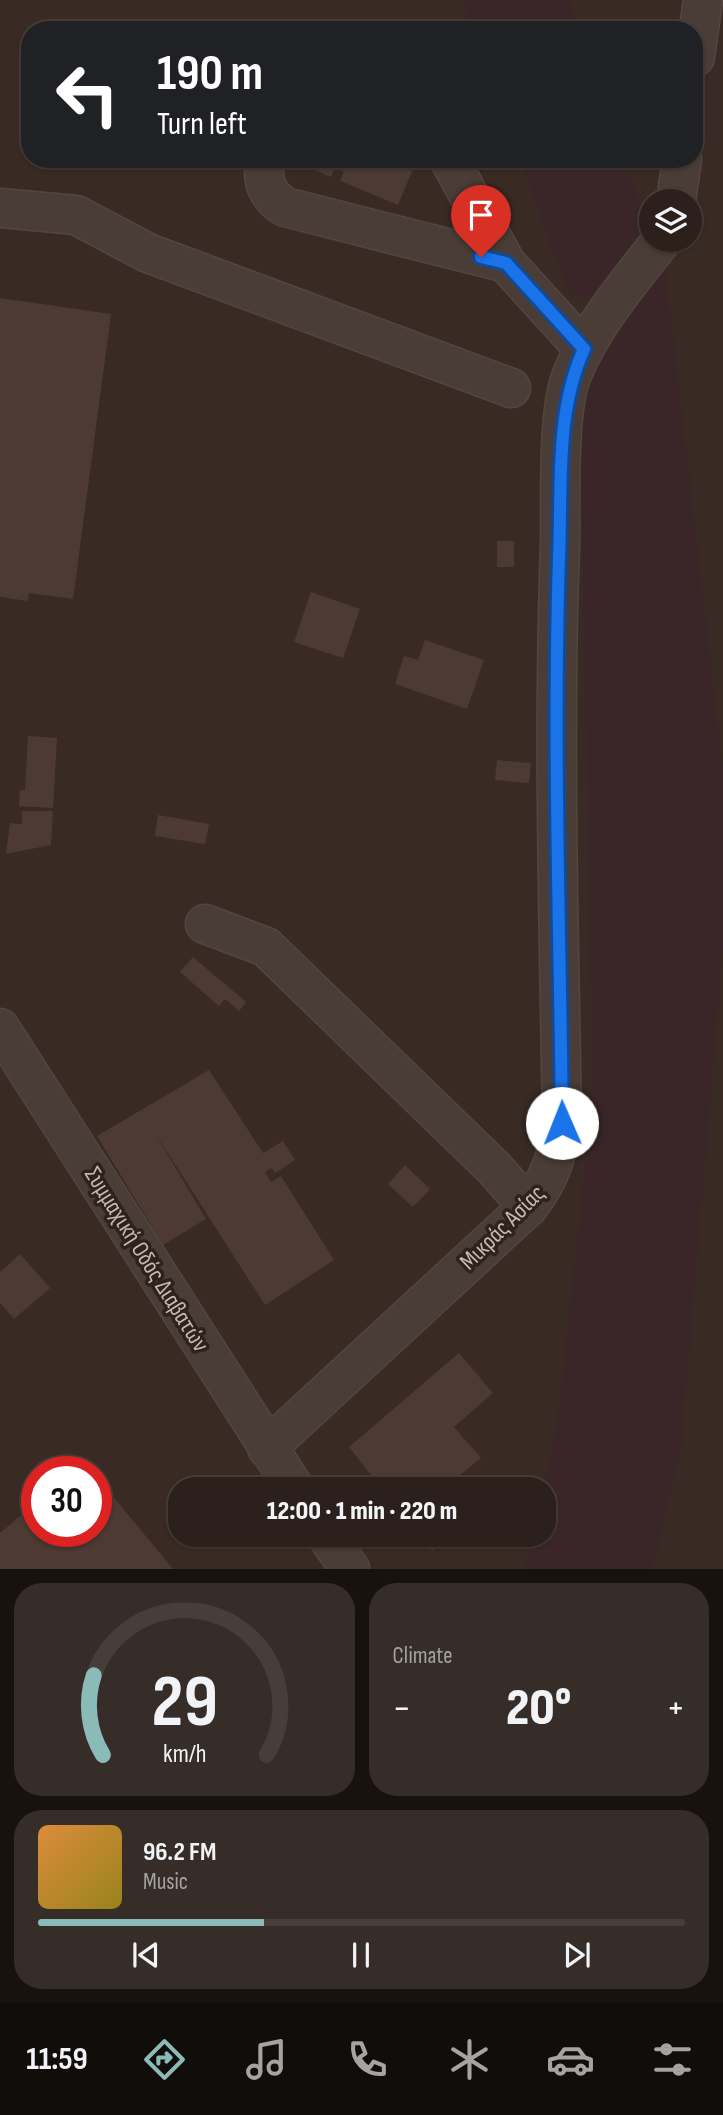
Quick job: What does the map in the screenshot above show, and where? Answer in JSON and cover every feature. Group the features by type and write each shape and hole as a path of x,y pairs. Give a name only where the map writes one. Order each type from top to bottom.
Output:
{"street":[{"path":"700,21 703,0"},
{"path":"264,168 267,190 285,208 506,263"},
{"path":"454,168 506,263 584,349"},
{"path":"678,189 681,168"},
{"path":"0,208 76,215 148,253 511,388"},
{"name":"Μικράς Ασίας","path":"267,1448 528,1208 547,1183 558,1152 562,1123 556,813 558,602 564,412 570,379 584,349 653,252"},
{"path":"205,924 266,947 495,1169 528,1208"},
{"name":"Συμμαχική Οδός Διαβατών","path":"0,1028 287,1477"},
{"path":"334,1547 350,1569"}],"shaded area":[{"path":"462,0 570,0 577,21 470,21"},
{"path":"523,168 628,168 639,199 639,233 591,298 569,294"},
{"path":"665,266 723,770 723,949 681,1449 652,1569 525,1569 530,1547 556,1547 556,1477 546,1477 557,1426 593,1095 580,417 592,375"}],"building":[{"path":"312,168 335,168 331,177"},
{"path":"335,168 413,168 398,205 340,181 344,172"},
{"path":"0,298 111,314 73,599 29,593 28,601 0,597"},
{"path":"497,541 514,541 514,567 497,567"},
{"path":"311,592 360,609 343,658 294,642"},
{"path":"425,640 484,660 467,709 395,684 404,656 418,660"},
{"path":"28,736 57,738 53,808 19,806 20,790 25,790"},
{"path":"497,760 531,763 529,783 495,780"},
{"path":"22,811 53,811 51,845 6,854 10,823 22,824"},
{"path":"158,815 209,824 205,844 155,836"},
{"path":"193,957 246,1002 239,1011 225,999 219,1006 180,972"},
{"path":"209,1070 263,1153 283,1141 295,1160 275,1173 272,1168 265,1172 271,1182 281,1176 334,1260 265,1305 155,1133 206,1219 163,1245 97,1136"},
{"path":"405,1165 430,1189 413,1207 388,1184"},
{"path":"20,1254 50,1288 14,1319 0,1303 0,1272"},
{"path":"459,1353 493,1393 454,1427 481,1458 458,1477 373,1477 349,1447"},
{"path":"112,1495 173,1569 0,1569 0,1533 21,1515 21,1547 112,1547"}],"route":[{"path":"481,257 506,263 584,349 570,379 564,412 558,616 556,813 562,1123"}]}
